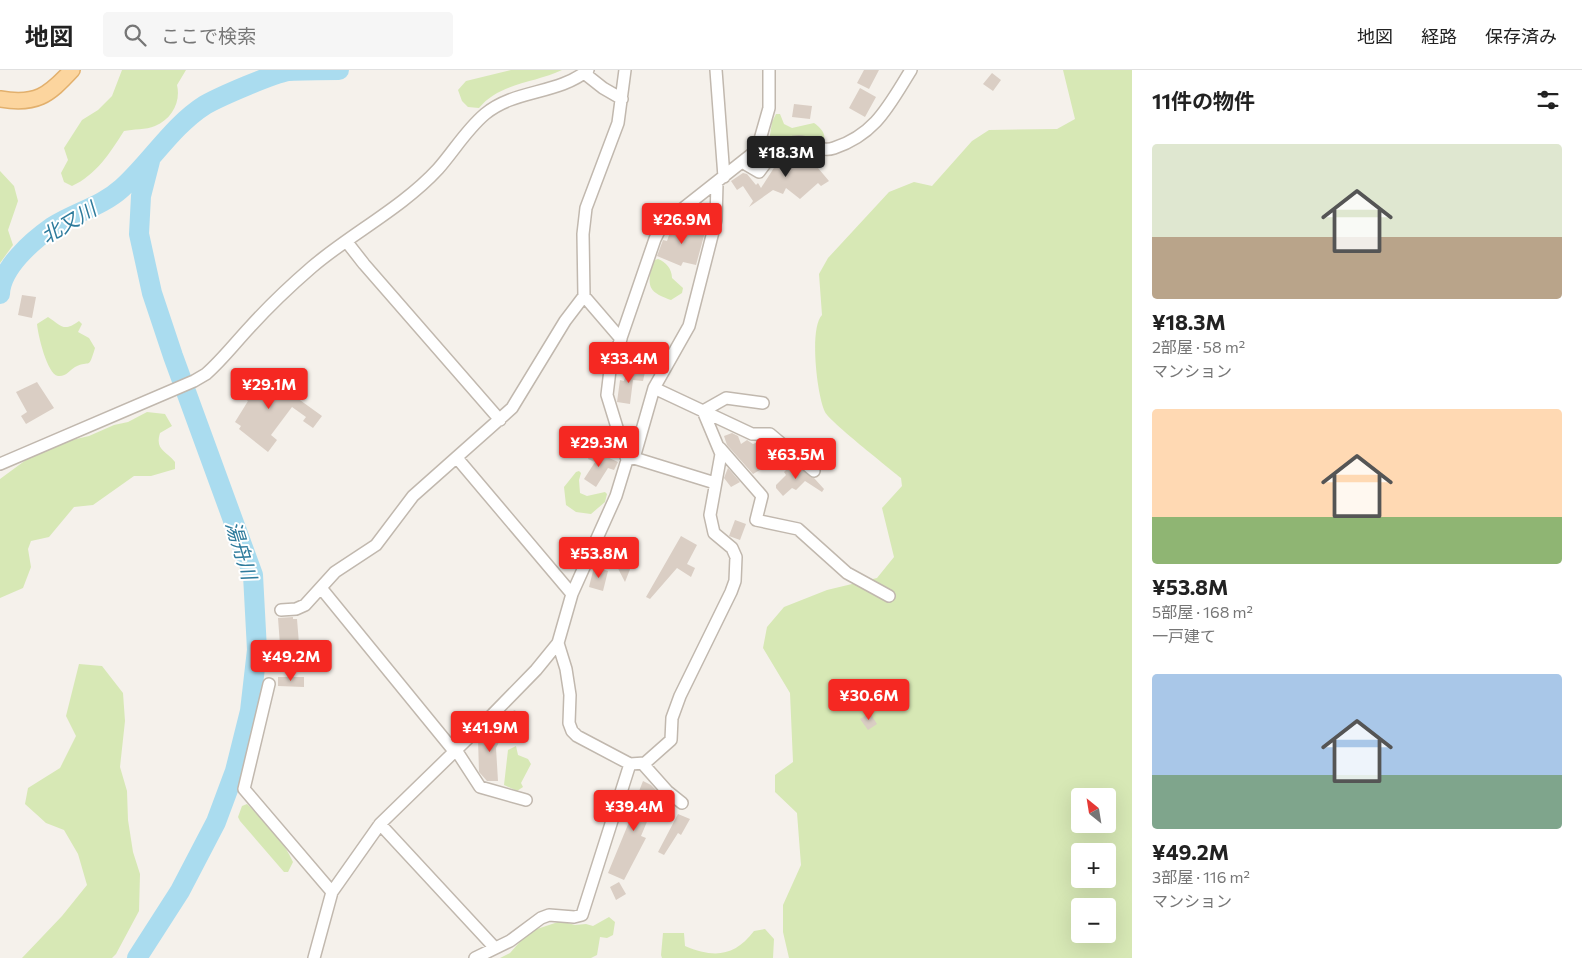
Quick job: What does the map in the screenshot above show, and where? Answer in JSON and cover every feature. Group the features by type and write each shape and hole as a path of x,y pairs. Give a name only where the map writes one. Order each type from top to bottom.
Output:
{"main road":[{"path":"0,99 19,102 42,97 58,85 72,70"}],"street":[{"path":"281,610 296,609 305,605 335,572 376,545 413,496 512,408 565,321 584,296 583,242 586,208 591,191 613,141 622,98 625,70"},
{"path":"314,958 332,892 380,824 536,670 558,643 572,594 616,496 654,388 689,326 716,220 720,180 716,70"},
{"path":"630,459 606,395 610,370 655,238 662,225 757,150 769,108 769,70"},
{"path":"742,162 759,172 774,152 789,145 806,142 821,150 827,150 846,142 875,124 882,117 911,70"},
{"path":"0,464 194,382 215,366 284,292 438,169 469,129 485,114 508,100 524,94 547,90 586,71 603,88 622,98"},
{"path":"346,241 500,420"},
{"path":"584,296 621,338"},
{"path":"654,388 752,434 770,434 814,471"},
{"path":"703,411 726,398 763,403"},
{"path":"645,767 671,740 672,718 680,696 735,581 736,557 732,548 714,533 710,515 721,454 703,411"},
{"path":"720,448 762,496 756,520 798,529 847,573 889,596"},
{"path":"457,458 572,594"},
{"path":"630,459 715,483"},
{"path":"321,588 455,751 480,787 526,800"},
{"path":"558,643 566,670 570,695 568,723 572,731 630,764 645,767 682,804"},
{"path":"270,684 244,789 332,892"},
{"path":"475,958 495,948 541,918 549,915 574,917 582,915 630,764"},
{"path":"380,824 495,948"}],"green space":[{"path":"122,70 186,70 177,85 178,98 174,109 166,119 161,123 144,129 124,131 95,170 72,186 64,182 61,173 68,160 64,148 82,120 98,110 112,96"},
{"path":"511,70 562,70 507,88 487,100 479,108 468,107 462,101 458,90 466,81"},
{"path":"1063,70 1132,70 1132,958 789,958 783,932 783,905 801,865 797,813 775,792 775,775 793,762 790,693 763,648 767,627 784,607 827,590 877,578 894,557 882,508 902,486 901,478 848,434 825,412 819,392 815,347 818,322 822,315 819,274 828,258 889,192 914,182 932,186 972,141 989,130 1057,129 1075,119"},
{"path":"776,114 780,114 784,124 792,128 814,123 822,131 824,142 786,151 768,148 772,122"},
{"path":"0,171 14,186 18,201 8,230 13,245 0,263"},
{"path":"658,259 668,266 672,278 683,288 682,293 671,300 657,294 651,287 652,261"},
{"path":"48,317 59,325 66,327 74,325 79,321 82,324 78,332 89,338 95,348 90,362 75,367 63,375 58,376 54,374 47,362 37,324"},
{"path":"147,412 165,414 172,426 160,433 159,443 162,449 175,462 175,469 151,476 134,476 93,505 74,507 49,537 31,541 28,549 31,567 23,588 0,598 0,479 34,454 59,443 89,436 114,425 128,422"},
{"path":"579,471 581,473 579,480 580,493 587,496 605,492 607,494 605,502 591,514 576,512 566,505 564,487 576,472"},
{"path":"79,664 102,666 123,693 125,721 120,767 127,791 128,820 133,852 140,874 139,911 112,958 22,958 62,916 87,885 78,854 64,830 46,823 25,804 28,788 60,768 76,736 66,716"},
{"path":"516,746 518,755 528,759 531,764 521,783 523,787 517,791 504,785 508,750"},
{"path":"247,804 284,845 293,862 288,872 284,872 240,821 238,817 242,806"},
{"path":"609,917 615,922 613,935 607,938 600,937 597,955 591,958 500,958 510,953 525,936 534,930 561,921 575,925 586,924 593,926"},
{"path":"765,929 774,939 773,958 662,958 661,955 663,933 684,933 685,946 705,952 723,953 739,946 754,931"}],"building":[{"path":"864,70 879,70 869,89 857,83"},
{"path":"992,73 1001,80 993,91 983,84"},
{"path":"860,88 876,97 865,117 849,108"},
{"path":"794,104 812,106 810,119 792,117"},
{"path":"800,150 808,152 829,181 821,186 818,183 800,199 786,188 783,194 773,190 749,207 753,201 743,186 737,190 731,181 743,173 747,174 756,185 758,183 761,188 779,160 785,155 788,157"},
{"path":"677,223 705,232 696,265 683,262 681,266 657,256 663,240 667,241 672,226"},
{"path":"22,295 36,297 32,318 18,315"},
{"path":"630,361 635,362 634,369 645,372 643,381 633,380 630,404 617,402 620,380 624,381"},
{"path":"266,372 288,386 286,390 322,416 313,428 303,421 306,417 292,407 271,435 277,440 268,452 239,429 241,426 235,422 248,401 235,391 243,381 255,390"},
{"path":"37,382 54,408 26,424 21,416 27,412 16,392"},
{"path":"732,433 738,436 741,444 747,440 753,444 758,442 765,451 757,457 763,468 753,474 727,445 724,436"},
{"path":"592,450 618,462 614,470 608,468 596,487 584,479 595,462 588,459"},
{"path":"793,463 814,478 824,489 822,492 805,481 796,490 792,488 783,496 776,488 776,485 786,475 784,472"},
{"path":"728,468 740,482 731,487 724,478"},
{"path":"735,520 746,524 740,540 729,536"},
{"path":"681,536 697,545 687,564 695,568 691,577 677,568 650,599 646,597"},
{"path":"621,543 638,549 625,582 609,551 617,555"},
{"path":"594,567 608,571 603,591 589,587"},
{"path":"293,617 293,619 297,619 299,644 280,645 278,618"},
{"path":"278,677 304,677 304,687 278,686"},
{"path":"515,710 522,723 512,733 504,715"},
{"path":"870,713 877,724 868,730 860,719"},
{"path":"495,723 506,729 496,748 498,781 487,781 479,772 478,739 483,741"},
{"path":"643,781 651,785 659,793 641,836 646,838 624,880 608,873 634,810 632,809"},
{"path":"678,814 690,819 681,835 678,833 664,855 658,852"},
{"path":"619,882 626,894 616,900 610,887"}],"waterway":[{"name":"北又川","path":"0,294 6,275 27,247 52,227 114,195 133,178 182,123 205,105 222,96 281,73 289,71 339,70"},
{"name":"湯舟川","path":"137,958 180,891 216,822 235,771 250,711 257,650 253,575 173,356 152,293 139,234 141,196 150,161"}]}
